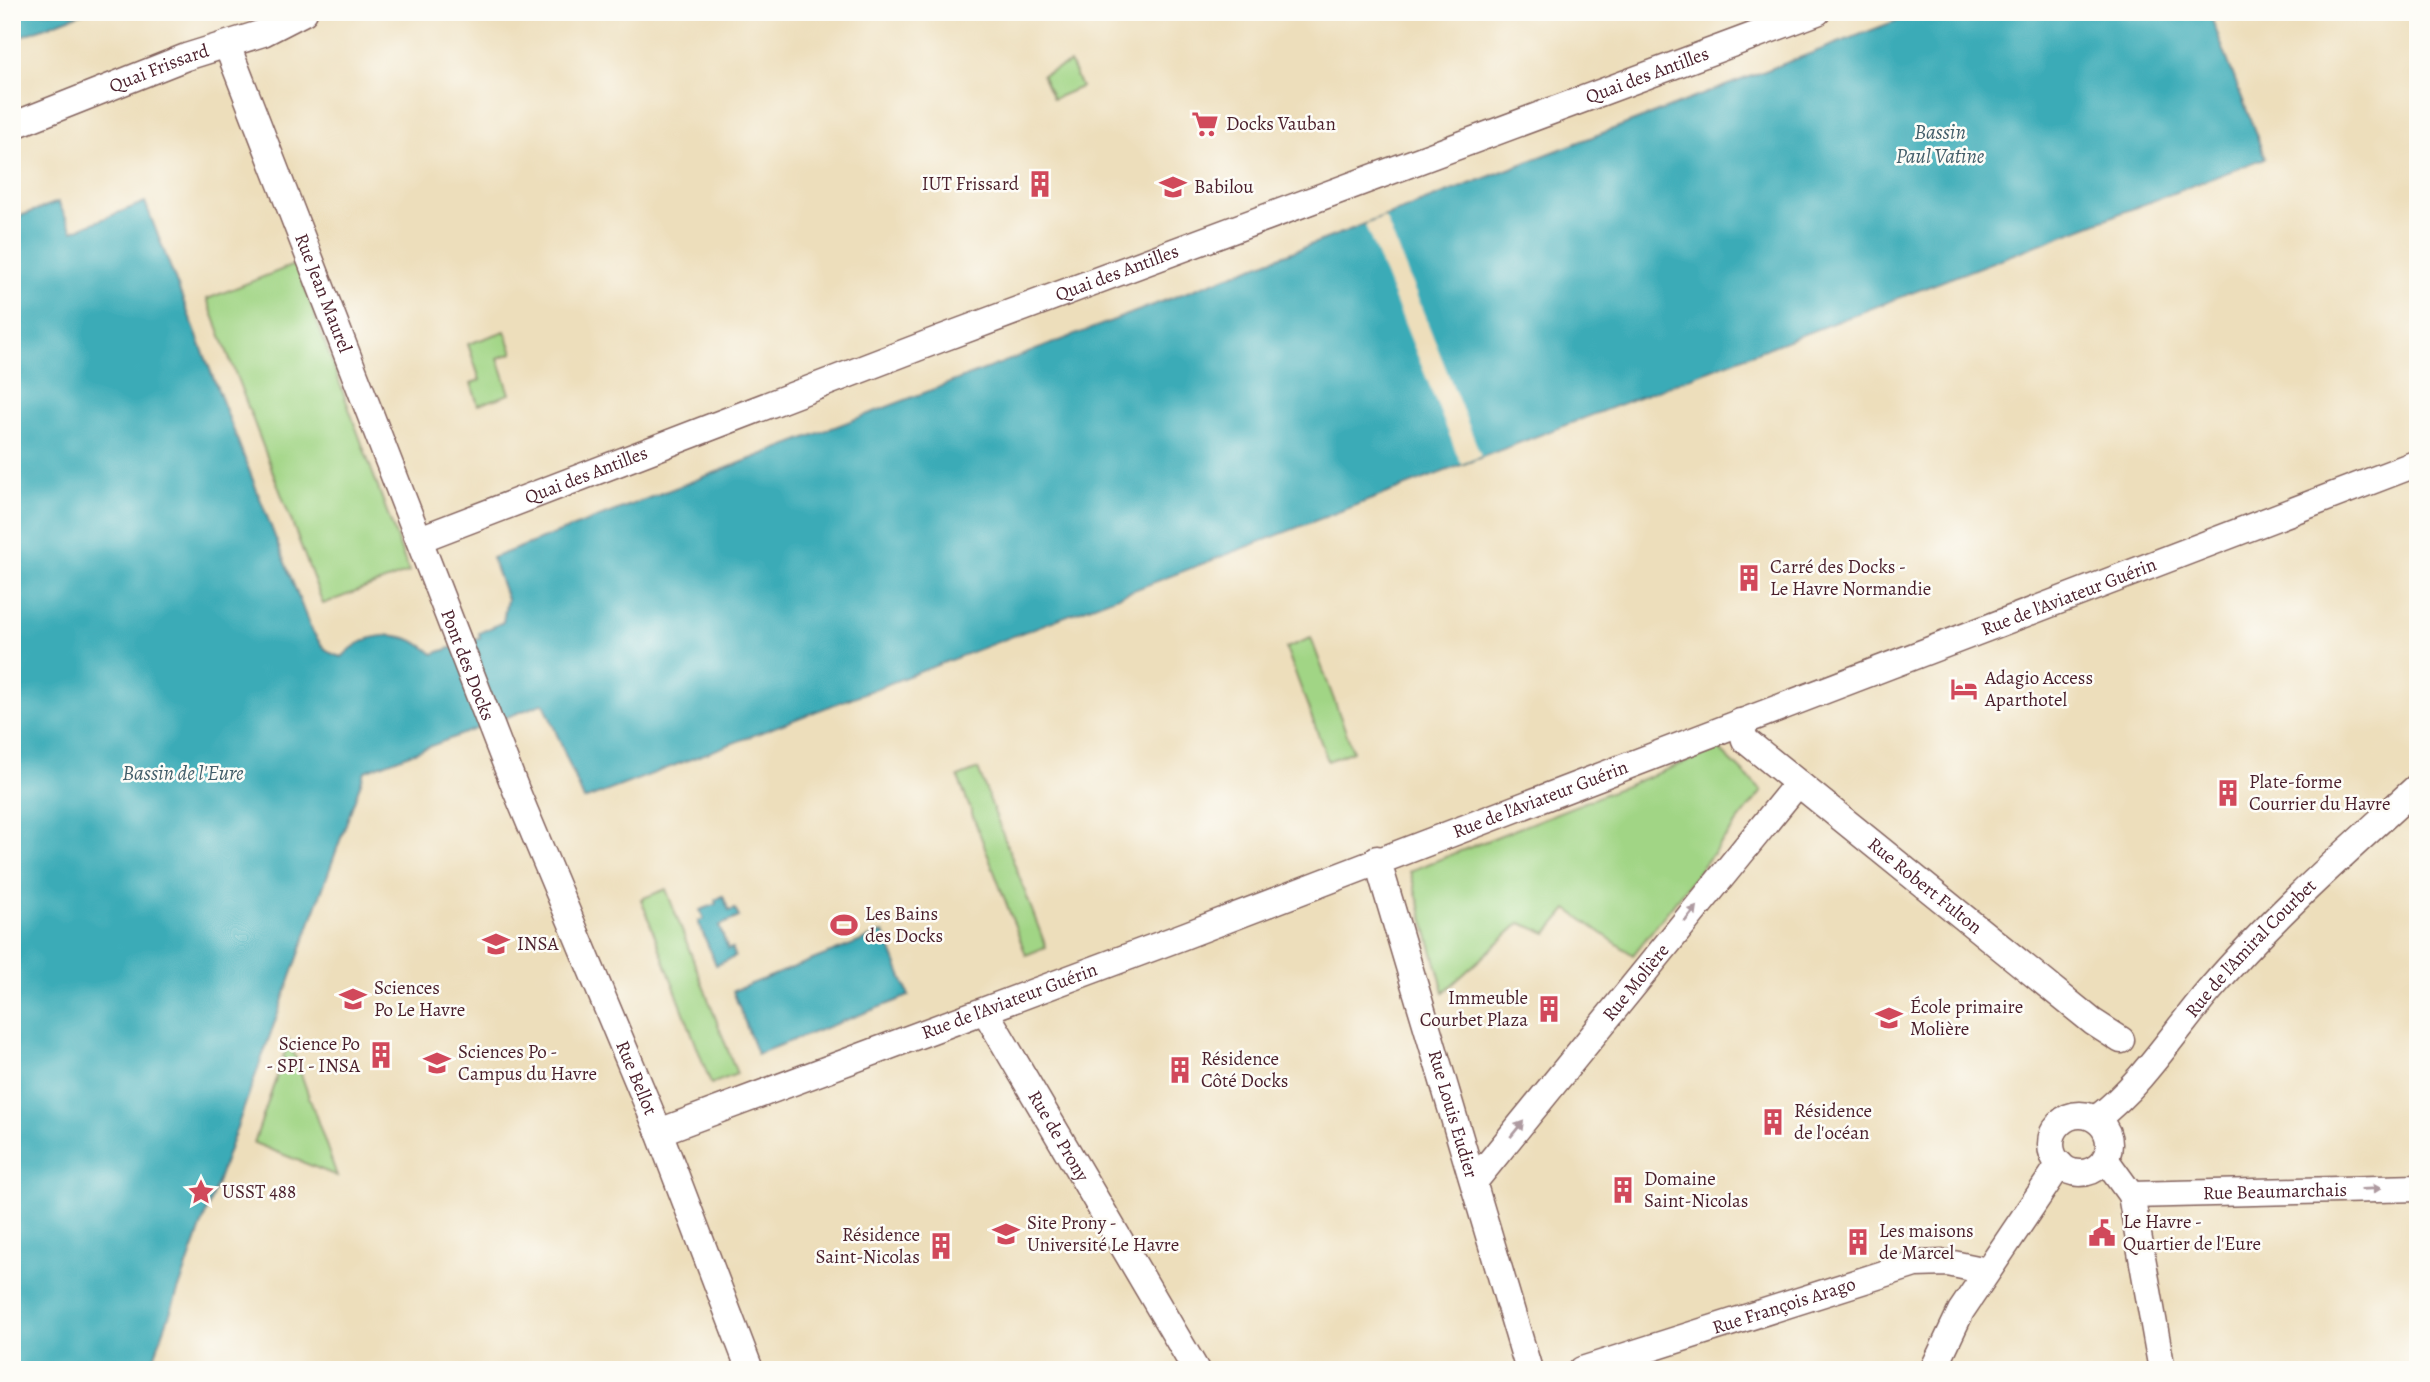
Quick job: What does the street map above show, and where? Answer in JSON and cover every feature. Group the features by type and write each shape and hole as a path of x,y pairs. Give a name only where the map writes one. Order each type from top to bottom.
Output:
{"street":[{"name":"Quai Frissard","path":"12,125 186,57 263,33 304,12"},
{"name":"Quai des Antilles","path":"420,539 940,339 1817,12"},
{"name":"Rue Jean Maurel","path":"227,45 420,539"},
{"name":"Rue de l'Aviateur Guérin","path":"659,1132 985,1011 2418,463"},
{"name":"Pont des Docks","path":"420,539 516,790"},
{"name":"Rue Robert Fulton","path":"1740,722 1745,740 2093,1022 2120,1040"},
{"name":"Rue Molière","path":"1474,1182 1798,783"},
{"name":"Rue de l'Amiral Courbet","path":"2096,1119 2122,1100 2209,991 2299,895 2418,786"},
{"name":"Rue Bellot","path":"516,790 659,1132 750,1370"},
{"name":"Rue Louis Eudier","path":"1377,859 1529,1370"},
{"name":"Rue de Prony","path":"985,1011 1196,1370"},
{"path":"2081,1115 2096,1119 2109,1137 2105,1159 2092,1170 2084,1172 2075,1172 2060,1164 2051,1143 2060,1122 2081,1115"},
{"path":"2105,1159 2131,1195 2162,1370"},
{"path":"1933,1370 1961,1311 2060,1164"},
{"name":"Rue Beaumarchais","path":"2131,1195 2418,1188"},
{"name":"Rue François Arago","path":"1582,1370 1915,1264 1948,1263 1987,1271"}],"green space":[{"path":"1070,63 1081,87 1053,99 1042,75"},
{"path":"296,264 409,572 323,604 207,299"},
{"path":"505,331 513,353 498,358 510,394 478,405 471,383 480,380 468,344"},
{"path":"1311,638 1353,751 1328,761 1286,648"},
{"path":"1719,749 1762,791 1633,955 1567,909 1547,933 1520,923 1444,992 1410,871"},
{"path":"978,769 1046,947 1026,955 958,777"},
{"path":"666,889 737,1074 711,1084 641,899"},
{"path":"289,1040 337,1176 254,1143"}],"water":[{"path":"12,12 85,12 12,40"},
{"name":"Bassin Paul Vatine","path":"1919,12 2209,12 2265,158 584,800 544,703 365,771 154,1358 158,1363 156,1370 12,1370 12,219 58,202 73,231 145,202 316,637 326,650 342,657 364,641 387,636 411,640 433,654 480,638 479,633 503,622 507,599 492,558"},
{"path":"723,896 729,911 735,909 739,917 719,926 728,949 732,948 735,957 716,965 698,921 704,919 700,910 716,904 715,900"},
{"path":"884,932 909,996 757,1054 733,991"}],"pier":[{"path":"1385,217 1481,456 1461,464 1365,225"}],"place":[{"name":"Docks Vauban","path":"1205,124"},
{"name":"IUT Frissard","path":"1040,184"},
{"name":"Babilou","path":"1173,187"},
{"name":"Carré des Docks - Le Havre Normandie","path":"1749,578"},
{"name":"Adagio Access Aparthotel","path":"1964,689"},
{"name":"Plate-forme Courrier du Havre","path":"2228,793"},
{"name":"Les Bains des Docks","path":"844,925"},
{"name":"INSA","path":"496,944"},
{"name":"Sciences Po Le Havre","path":"353,999"},
{"name":"Immeuble Courbet Plaza","path":"1549,1009"},
{"name":"École primaire Molière","path":"1889,1018"},
{"name":"Science Po - SPI - INSA","path":"381,1055"},
{"name":"Sciences Po - Campus du Havre","path":"437,1063"},
{"name":"Résidence Côté Docks","path":"1180,1070"},
{"name":"Résidence de l'océan","path":"1773,1122"},
{"name":"Domaine Saint-Nicolas","path":"1623,1190"},
{"name":"USST 488","path":"201,1192"},
{"name":"Le Havre - Quartier de l'Eure","path":"2102,1233"},
{"name":"Site Prony - Université Le Havre","path":"1006,1234"},
{"name":"Les maisons de Marcel","path":"1858,1242"},
{"name":"Résidence Saint-Nicolas","path":"941,1246"}],"water label":[{"name":"Bassin de l'Eure","path":"183,773"}]}
